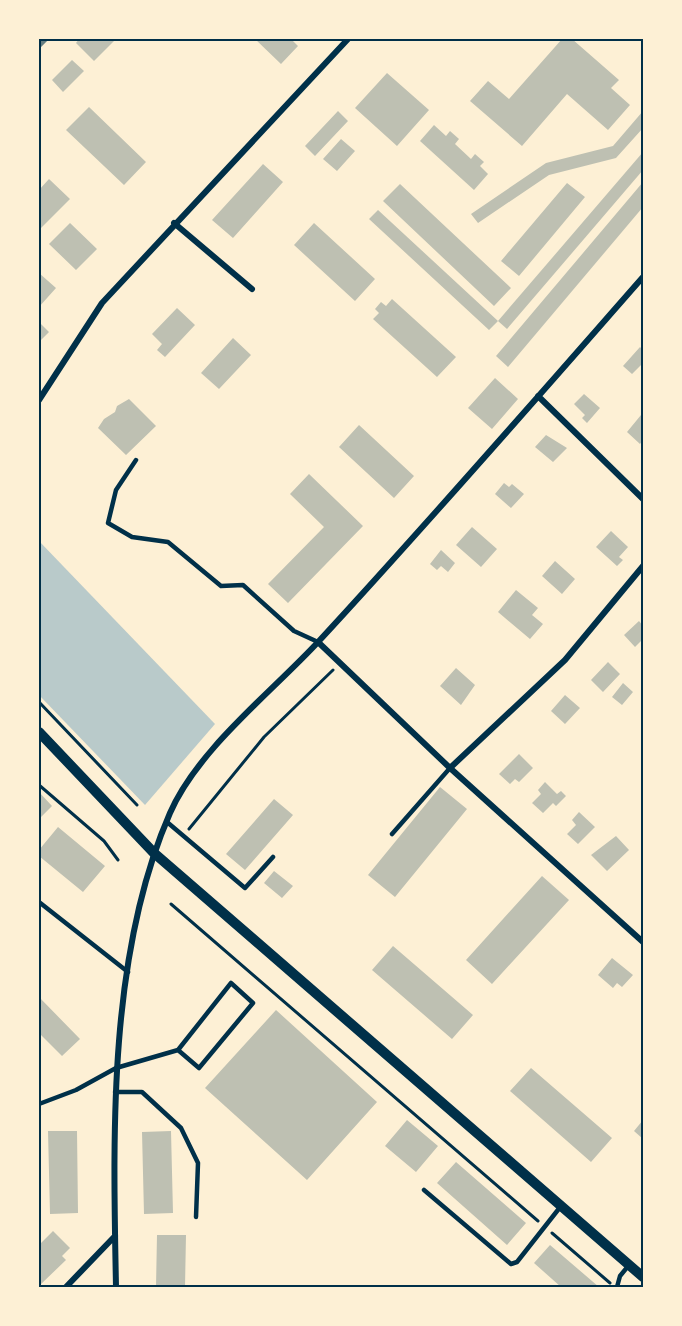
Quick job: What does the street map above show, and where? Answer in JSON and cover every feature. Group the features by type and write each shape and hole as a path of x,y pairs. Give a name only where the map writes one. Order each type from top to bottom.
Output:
{"street":[{"path":"39,400 102,303 174,223 348,39"},
{"path":"174,223 252,289"},
{"path":"116,1287 116,1068 128,972 145,882 172,809 204,760 318,642 643,278"},
{"path":"538,396 643,499"},
{"path":"450,768 565,660 643,566"},
{"path":"318,642 450,768 643,942"},
{"path":"39,732 154,853 643,1277"},
{"path":"66,1287 115,1236"}],"lane":[{"path":"136,460 116,490 108,523 132,537 168,542 221,586 243,585 294,631 318,642"},
{"path":"392,834 450,768"},
{"path":"167,822 245,888 273,857"},
{"path":"39,902 128,972"},
{"path":"39,1104 76,1090 116,1068 178,1050 231,983 254,1003 199,1068 178,1050"},
{"path":"115,1092 142,1092 181,1128 198,1163 196,1218"},
{"path":"424,1190 508,1263 517,1262 561,1206"},
{"path":"616,1287 620,1276 629,1265"}],"path":[{"path":"184,835 264,737 302,698 341,664"},
{"path":"39,702 137,805"},
{"path":"39,784 104,841 118,860"},
{"path":"171,904 616,1287"}],"shaded area":[{"path":"39,541 215,724 145,805 39,695"}],"building":[{"path":"79,39 116,39 94,61 76,43"},
{"path":"255,39 291,39 298,46 281,64"},
{"path":"562,39 572,39 619,80 611,88 630,105 608,130 567,94 522,146 470,101 488,81 509,99"},
{"path":"72,60 84,71 63,92 52,80"},
{"path":"387,73 429,110 397,146 355,108"},
{"path":"89,107 146,162 124,185 66,130"},
{"path":"338,111 348,121 315,156 305,146"},
{"path":"643,111 643,128 616,158 549,175 478,223 471,214 546,163 613,146"},
{"path":"434,125 446,136 450,131 459,139 455,144 471,159 475,154 484,162 480,166 488,174 474,190 420,141"},
{"path":"341,139 355,151 337,171 323,159"},
{"path":"643,152 643,170 507,329 498,321"},
{"path":"263,164 283,182 233,238 212,220"},
{"path":"49,179 70,199 39,230 39,190"},
{"path":"643,182 643,207 508,367 496,356"},
{"path":"567,183 585,197 519,276 501,261"},
{"path":"400,184 511,288 494,306 383,201"},
{"path":"378,210 498,321 489,330 369,219"},
{"path":"70,223 97,249 76,270 49,244"},
{"path":"314,223 375,279 355,301 294,245"},
{"path":"39,273 56,288 39,307"},
{"path":"392,299 456,357 437,377 373,319 379,313 375,309 381,302 386,306"},
{"path":"177,308 195,325 165,357 157,350 162,344 152,334"},
{"path":"39,322 49,332 39,342"},
{"path":"233,338 251,355 219,389 201,373"},
{"path":"640,347 643,350 643,363 632,374 623,366"},
{"path":"495,378 518,399 492,429 468,408"},
{"path":"584,394 600,408 587,423 582,418 585,415 574,404"},
{"path":"129,399 156,426 126,455 98,428 104,419 115,412 117,406"},
{"path":"641,415 643,440 640,444 627,432"},
{"path":"359,425 414,476 394,498 339,447"},
{"path":"546,435 567,448 553,462 535,447"},
{"path":"309,474 363,526 288,603 268,584 324,527 290,494"},
{"path":"504,483 509,487 512,484 524,494 511,508 495,494"},
{"path":"472,527 497,549 481,567 456,545"},
{"path":"611,531 628,547 619,557 623,560 617,566 596,547"},
{"path":"441,550 455,563 448,572 441,566 437,570 430,564"},
{"path":"555,561 575,579 562,594 542,576"},
{"path":"516,590 538,608 532,615 543,624 530,639 498,612"},
{"path":"639,621 643,626 643,639 635,647 624,635"},
{"path":"608,662 620,674 603,692 591,680"},
{"path":"456,668 475,685 461,705 440,686"},
{"path":"623,683 633,692 622,705 612,697"},
{"path":"565,695 580,708 565,724 551,711"},
{"path":"519,754 533,768 519,782 515,779 510,784 499,774"},
{"path":"545,782 557,794 561,791 566,796 556,806 553,803 543,813 532,803 541,794 538,790"},
{"path":"440,787 467,809 395,897 368,875"},
{"path":"39,792 52,806 40,818 39,817"},
{"path":"274,799 293,815 245,870 226,854"},
{"path":"579,812 595,827 578,844 567,834 576,825 572,820"},
{"path":"58,827 105,866 83,892 39,856 39,850"},
{"path":"616,836 629,850 607,871 591,855"},
{"path":"274,871 293,886 282,898 264,883"},
{"path":"542,876 569,900 492,984 466,960"},
{"path":"393,946 473,1015 452,1039 372,970"},
{"path":"612,958 633,975 622,987 617,983 613,988 598,975"},
{"path":"39,997 80,1039 62,1056 39,1033"},
{"path":"276,1010 377,1102 307,1180 205,1088"},
{"path":"531,1068 612,1138 591,1162 510,1091"},
{"path":"407,1120 438,1146 416,1172 385,1146"},
{"path":"643,1120 643,1139 634,1131"},
{"path":"48,1131 77,1131 78,1213 50,1214"},
{"path":"171,1131 173,1213 144,1214 142,1132"},
{"path":"456,1162 526,1223 507,1245 437,1183"},
{"path":"53,1231 70,1248 62,1256 66,1260 39,1286 39,1245"},
{"path":"157,1235 186,1235 185,1287 156,1287"},
{"path":"550,1245 599,1287 561,1287 534,1263"}],"railway":[{"path":"39,46 46,39"}]}
